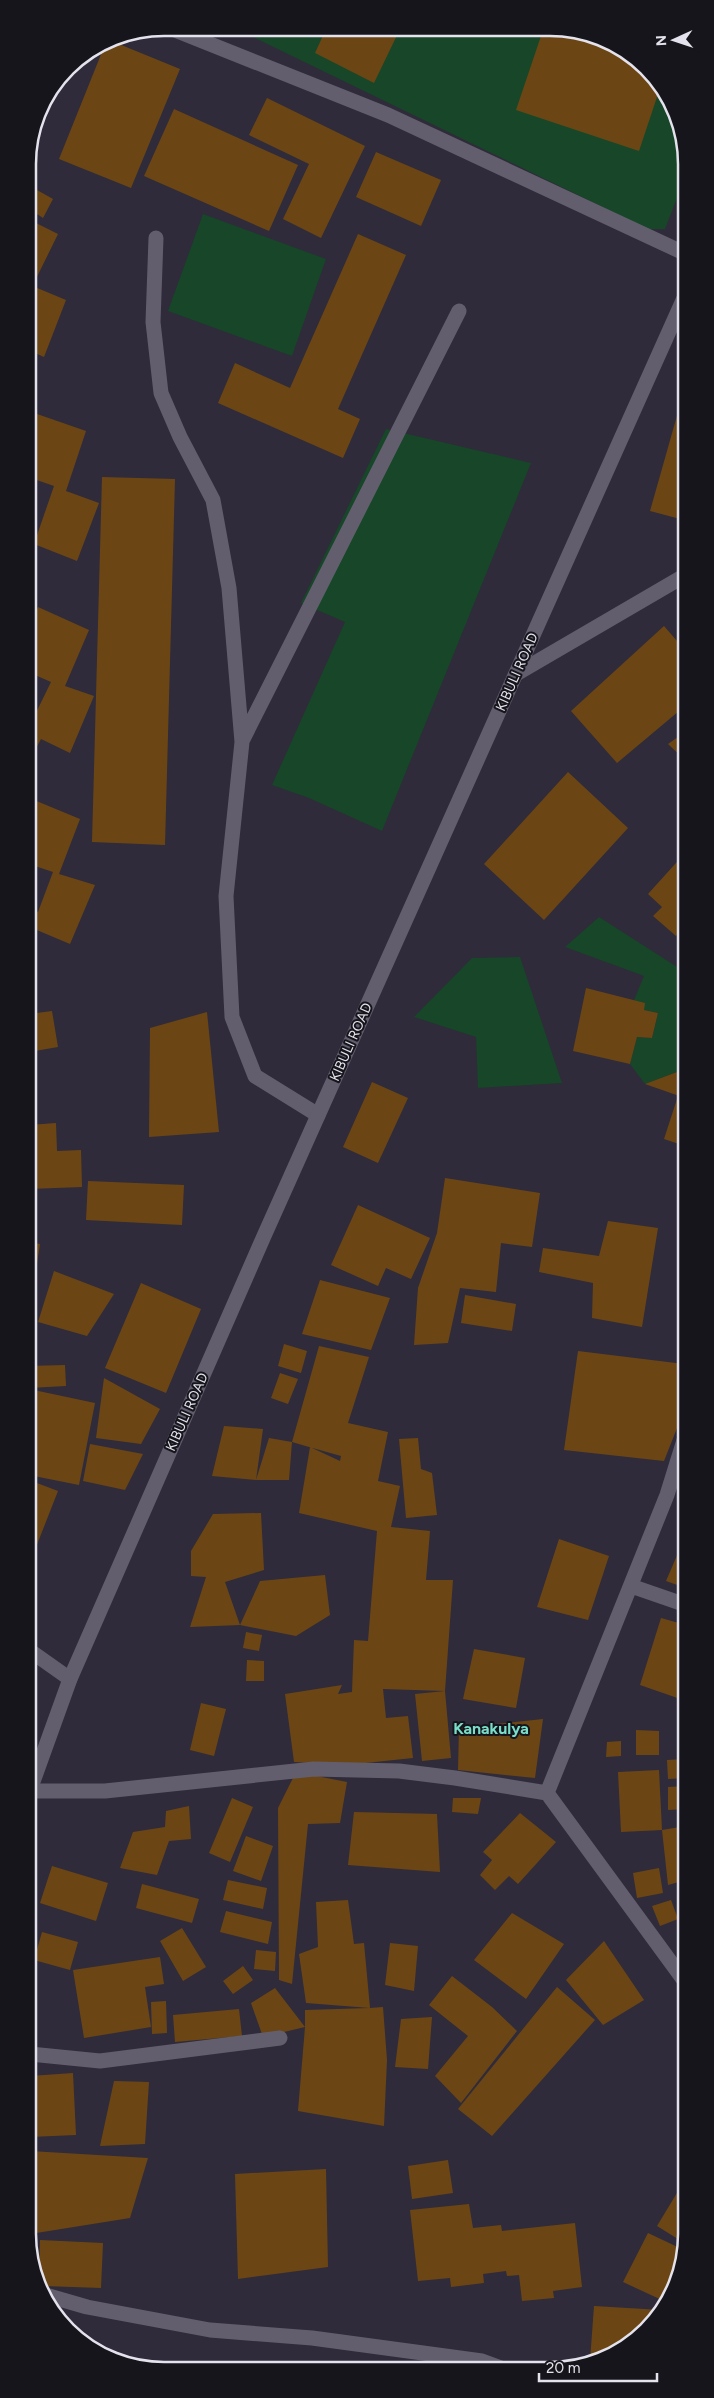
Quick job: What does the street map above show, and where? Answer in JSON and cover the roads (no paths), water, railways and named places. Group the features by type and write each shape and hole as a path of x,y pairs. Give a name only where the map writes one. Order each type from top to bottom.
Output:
{"street":[{"path":"192,37 388,115 678,250"},
{"path":"156,238 153,322 161,393 180,437 213,500 229,588 242,742 226,896 232,1017 254,1076 318,1115"},
{"path":"242,742 458,311"},
{"name":"KIBULI ROAD","path":"36,1774 70,1680 318,1115 678,312"},
{"path":"516,674 678,580"},
{"path":"547,1793 667,1495 677,1462"},
{"path":"630,1586 677,1602"},
{"path":"36,1655 70,1680"},
{"path":"36,1791 105,1791 314,1769 399,1771 547,1793 677,1971"},
{"path":"36,2055 100,2062 280,2038"},
{"path":"53,2297 87,2307 210,2330 312,2338 485,2362"}],"district":[{"name":"Kanakulya","path":"491,1728"}]}
